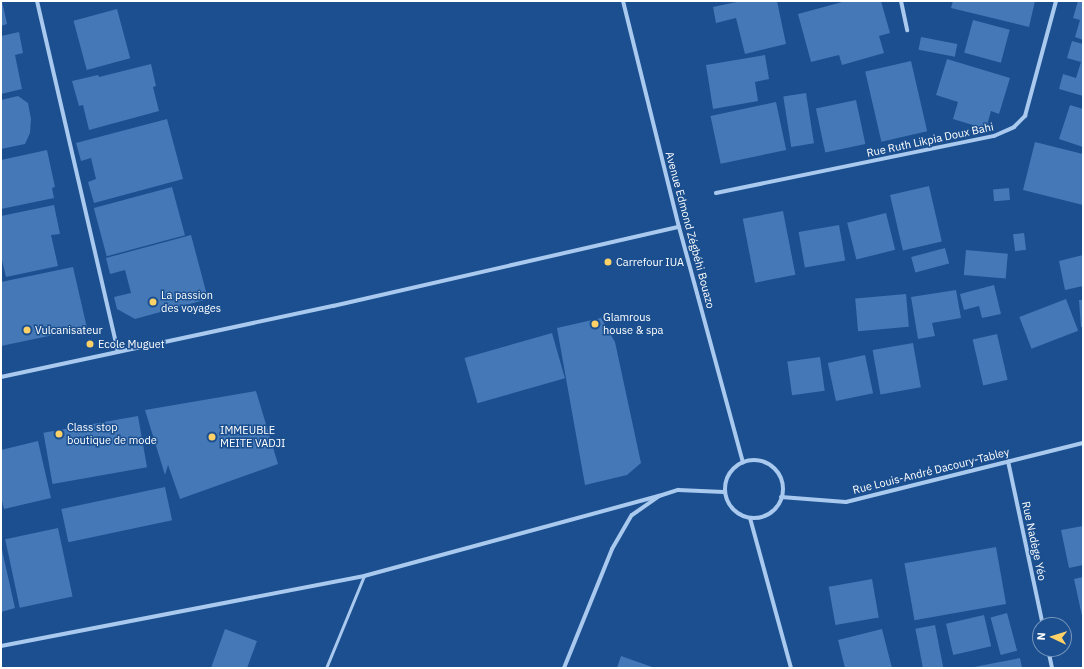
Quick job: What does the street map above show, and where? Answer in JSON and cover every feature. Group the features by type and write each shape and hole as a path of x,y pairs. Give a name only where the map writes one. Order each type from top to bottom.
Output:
{"street":[{"path":"37,1 118,352"},
{"name":"Avenue Edmond Zégbéhi Bouazo","path":"623,1 679,227 743,462"},
{"path":"901,1 907,30"},
{"name":"Rue Ruth Likpia Doux Bahi","path":"716,193 994,136 1014,127 1025,116 1056,1"},
{"path":"1,377 333,306 679,227"},
{"name":"Rue Louis-André Dacoury-Tabley","path":"781,497 846,502 1083,443"},
{"path":"753,460 764,461 773,467 779,477 782,486 781,497 771,512 762,516 750,518 738,513 729,504 724,492 726,480 733,469 743,462 753,460"},
{"name":"Rue Nadège Yéo","path":"1008,461 1041,617"},
{"path":"1,646 364,576 678,490 724,492"},
{"path":"564,668 612,550 632,515 659,496"},
{"path":"750,518 791,668"},
{"path":"1050,657 1052,668"}],"lane":[{"path":"326,668 364,576"}],"building":[{"path":"1,1 7,24 1,26"},
{"path":"741,1 777,1 786,44 745,54 736,18 716,23 713,7"},
{"path":"846,1 881,1 890,33 879,36 884,53 842,65 839,55 811,62 798,14"},
{"path":"953,1 1035,1 1029,27 951,8"},
{"path":"1078,1 1083,1 1083,40 1075,37 1080,20 1073,18"},
{"path":"117,9 130,58 87,70 74,21"},
{"path":"973,20 1010,30 1001,63 964,53"},
{"path":"19,32 23,53 15,55 22,89 1,94 1,36"},
{"path":"921,37 957,44 955,57 919,50"},
{"path":"1072,41 1083,44 1083,96 1059,89 1063,74 1076,78 1081,62 1067,58"},
{"path":"765,55 769,79 755,82 758,101 713,109 706,65"},
{"path":"947,59 1010,78 999,114 991,111 986,129 953,119 958,102 936,95"},
{"path":"911,61 927,131 881,142 865,72"},
{"path":"151,64 156,86 153,87 159,111 89,130 83,105 79,106 72,81 98,75 99,77"},
{"path":"806,93 814,143 791,147 783,97"},
{"path":"18,96 28,103 31,119 30,133 25,144 1,149 1,100"},
{"path":"856,100 865,144 825,153 816,109"},
{"path":"776,102 786,150 721,164 710,116"},
{"path":"1070,105 1083,109 1083,147 1059,139"},
{"path":"167,119 183,179 94,203 88,182 96,179 91,158 81,161 76,143"},
{"path":"1035,142 1083,154 1083,205 1023,190"},
{"path":"47,150 55,187 52,188 54,198 1,209 1,160"},
{"path":"929,186 942,242 903,251 890,195"},
{"path":"172,187 185,235 107,256 94,208"},
{"path":"1009,188 1010,200 994,201 993,189"},
{"path":"54,205 60,234 51,235 58,266 6,277 1,256 1,216"},
{"path":"783,211 795,275 755,283 743,219"},
{"path":"886,213 895,250 856,260 847,223"},
{"path":"839,225 845,260 805,268 799,232"},
{"path":"1024,233 1026,250 1015,251 1013,234"},
{"path":"191,235 208,299 135,319 117,309 114,297 131,293 125,270 110,274 106,258"},
{"path":"945,248 949,263 915,273 911,257"},
{"path":"966,250 1008,254 1006,279 964,275"},
{"path":"1083,255 1083,286 1065,290 1059,261"},
{"path":"73,267 87,328 1,346 1,282"},
{"path":"994,285 1001,314 982,318 979,306 964,310 960,294"},
{"path":"956,290 961,318 932,323 935,336 918,339 911,297"},
{"path":"906,294 909,327 858,331 855,298"},
{"path":"1066,299 1078,331 1032,349 1019,317"},
{"path":"1079,300 1083,300 1083,327 1081,327"},
{"path":"601,318 615,342 641,463 627,475 585,485 557,328"},
{"path":"552,333 565,378 477,403 465,358"},
{"path":"997,334 1008,380 983,385 973,340"},
{"path":"913,343 921,387 880,394 873,350"},
{"path":"865,355 873,393 836,401 828,363"},
{"path":"820,357 825,391 792,395 787,362"},
{"name":"IMMEUBLE MEITE VADJI","path":"256,391 278,464 180,499 168,465 165,475 145,410"},
{"path":"138,416 147,467 52,484 43,433"},
{"path":"38,441 51,498 4,509 1,497 1,450"},
{"path":"165,487 172,520 68,542 61,509"},
{"path":"1083,526 1083,565 1069,568 1061,530"},
{"path":"58,528 73,596 20,608 5,539"},
{"path":"996,547 1006,604 914,620 904,563"},
{"path":"2,550 15,608 1,612 1,551"},
{"path":"1083,577 1083,616 1082,616 1074,579"},
{"path":"872,579 879,617 835,625 829,587"},
{"path":"1007,613 1017,651 1001,655 991,617"},
{"path":"984,615 991,646 953,655 946,624"},
{"path":"935,625 943,668 923,668 915,629"},
{"path":"225,629 257,641 247,668 211,668"},
{"path":"882,629 892,668 845,668 838,640"},
{"path":"621,656 655,668 617,668"},
{"path":"1020,658 1022,668 974,668 974,667"}],"place":[{"name":"Carrefour IUA","path":"608,262"},
{"name":"La passion des voyages","path":"153,302"},
{"name":"Glamrous house & spa","path":"595,324"},
{"name":"Vulcanisateur","path":"27,330"},
{"name":"Ecole Muguet","path":"90,344"},
{"name":"Class stop boutique de mode","path":"59,434"},
{"name":"IMMEUBLE MEITE VADJI","path":"212,437"}]}
